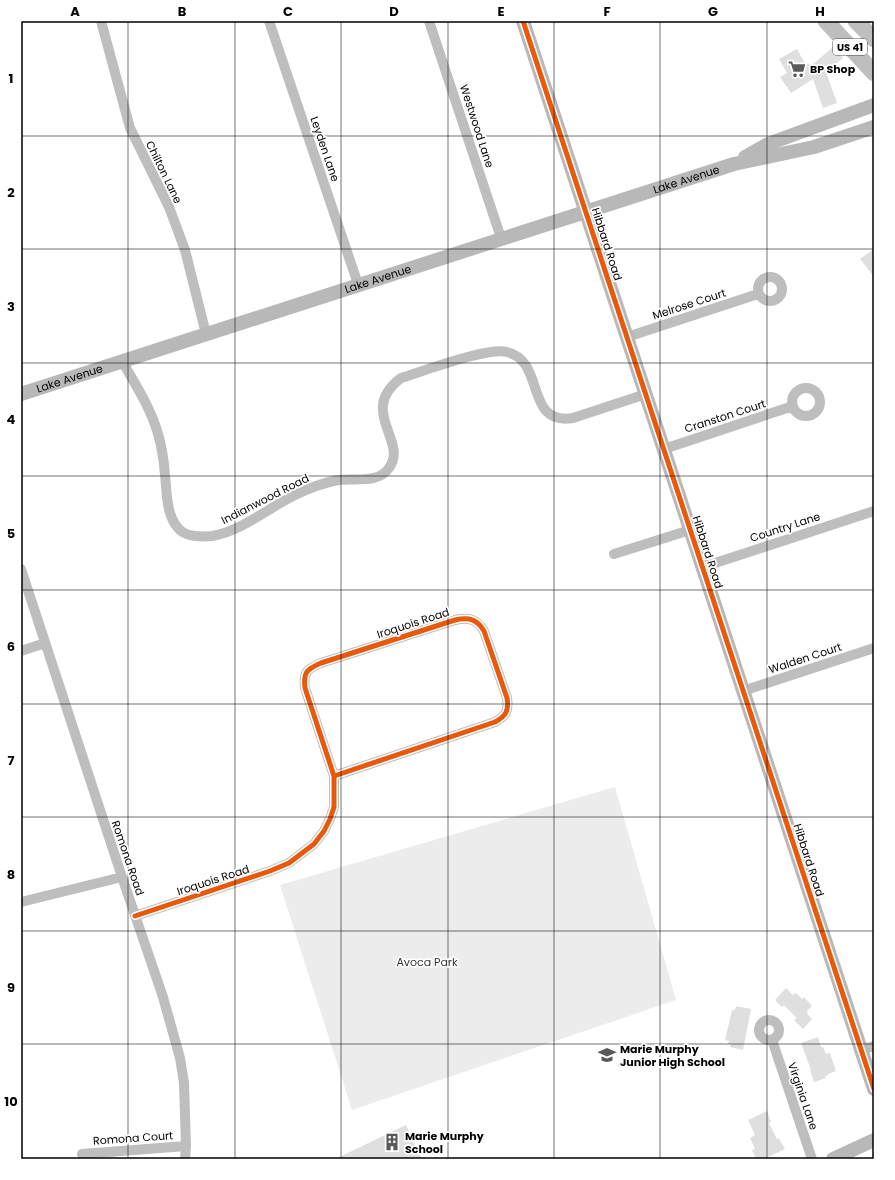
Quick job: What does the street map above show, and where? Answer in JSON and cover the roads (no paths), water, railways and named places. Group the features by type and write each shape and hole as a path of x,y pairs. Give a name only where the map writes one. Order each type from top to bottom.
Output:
{"main road":[{"name":"US 41","path":"826,21 874,73"},
{"name":"US 41","path":"856,21 874,39"}],"street":[{"name":"Chilton Lane","path":"101,21 130,128 169,207 183,243 206,334"},
{"name":"Leyden Lane","path":"269,21 358,284"},
{"name":"Westwood Lane","path":"429,21 501,238"},
{"name":"Hibbard Road","path":"523,21 743,691 868,1048 874,1089"},
{"name":"Lake Avenue","path":"734,164 768,144 874,105"},
{"name":"Lake Avenue","path":"21,394 586,210 734,164 814,147 874,128"},
{"name":"Melrose Court","path":"627,337 758,294"},
{"name":"Indianwood Road","path":"122,361 146,403 159,435 167,498 173,521 179,529 186,534 196,536 211,536 224,533 238,527 282,501 322,484 338,480 372,479 382,475 390,468 393,458 393,450 383,415 382,403 392,384 401,378 475,355 494,351 507,352 517,356 524,363 530,373 540,404 547,413 555,417 564,419 573,418 646,394"},
{"name":"Cranston Court","path":"664,449 793,406"},
{"name":"Country Lane","path":"703,567 874,511"},
{"path":"614,554 690,530"},
{"name":"Romona Road","path":"21,569 163,997 180,1058 184,1083 185,1159"},
{"name":"Iroquois Road","path":"135,916 270,871 289,863 314,844 324,831 334,807 334,776 305,688 304,678 306,672 321,663 455,620 465,618 474,619 481,625 507,698 507,713 503,718 496,722 334,776"},
{"path":"21,651 45,643"},
{"name":"Walden Court","path":"743,691 874,648"},
{"path":"21,902 122,876"},
{"name":"Virginia Lane","path":"772,1040 812,1159"},
{"path":"833,1159 874,1140"},
{"name":"Romona Court","path":"82,1154 186,1146"}],"place":[{"name":"BP Shop","path":"797,69"},
{"name":"Marie Murphy Junior High School","path":"607,1055"},
{"name":"Marie Murphy School","path":"392,1142"}],"park label":[{"name":"Avoca Park","path":"427,962"}]}
